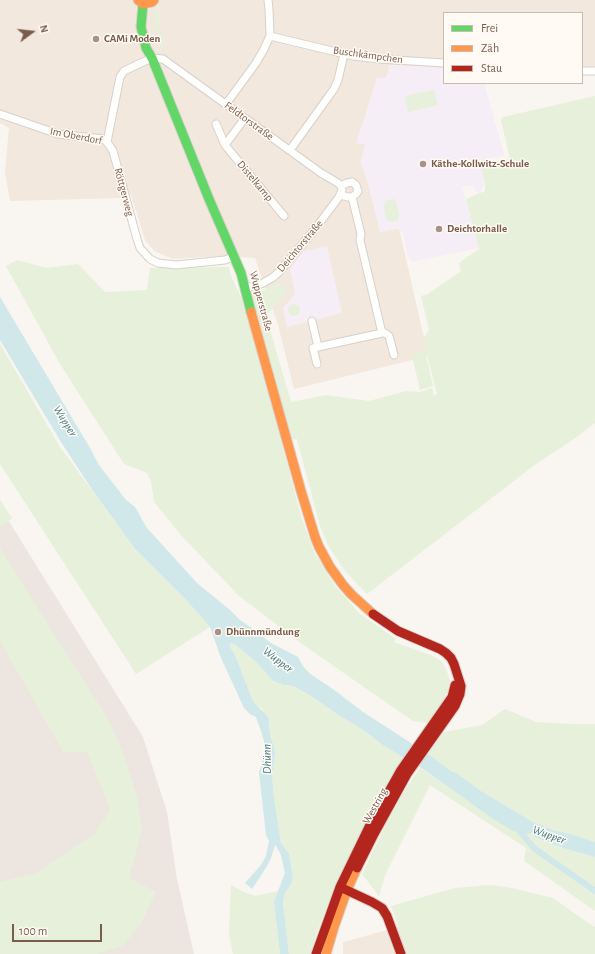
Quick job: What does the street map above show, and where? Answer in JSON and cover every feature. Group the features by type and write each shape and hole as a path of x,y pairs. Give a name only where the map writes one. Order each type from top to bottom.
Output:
{"main road":[{"name":"Wupperstraße","path":"146,2 141,27 146,48 152,58 209,199 241,273 315,537 330,567 351,594 368,610 384,622 446,653 454,664 459,680 455,685 444,716 432,738 404,772 369,827 344,889"},
{"path":"316,954 328,919 344,889"},
{"path":"326,954 344,889"},
{"path":"344,889 372,902 384,911 401,954"}],"street":[{"path":"226,104 256,63 270,36 268,0"},
{"name":"Buschkämpchen","path":"270,36 344,54 379,59 443,63"},
{"path":"290,150 334,89 338,80 344,54"},
{"path":"107,142 120,77 124,71 130,67 152,58"},
{"name":"Feldtorstraße","path":"152,58 163,59 321,173 338,183 341,190"},
{"path":"583,71 595,71"},
{"name":"Im Oberdorf","path":"0,114 58,134 103,139 107,142"},
{"path":"225,145 245,118"},
{"name":"Distelkamp","path":"216,124 225,145 284,216"},
{"name":"Röttgerweg","path":"107,142 113,151 137,240 140,248 150,259 158,263 176,265 225,260 234,256"},
{"path":"350,182 356,185 358,189 355,196 352,197 348,197 341,190 350,182"},
{"name":"Deichtorstraße","path":"246,288 261,284 279,272 338,200 341,190"},
{"path":"352,197 361,234 360,240 382,333"},
{"path":"312,321 318,347"},
{"path":"317,364 313,348 382,333 389,336 394,355"}],"shaded area":[{"path":"0,0 595,0 595,75 583,75 583,12 443,12 443,68 390,65 386,78 357,143 365,144 361,163 369,186 380,232 399,228 428,356 294,389 278,325 255,258 222,256 173,259 154,251 145,240 131,195 120,198 10,201 5,172 9,128 0,123"},
{"name":"Käthe-Kollwitz-Schule","path":"390,65 443,68 443,84 484,84 504,155 484,160 485,165 481,166 485,182 480,193 475,191 473,185 462,187 479,248 412,262 407,254 403,234 399,228 380,232 369,186 361,163 365,144 356,143 377,78 386,78"},
{"path":"327,246 342,313 287,327 283,308 295,294 290,269 302,252"},
{"path":"0,507 143,737 167,812 177,879 194,954 0,954"},
{"path":"399,927 408,954 343,954 343,942"}],"green space":[{"path":"157,7 160,10 159,33 164,38 164,47 162,49 154,17"},
{"path":"434,90 438,105 408,112 405,96"},
{"path":"595,96 595,423 536,464 367,594 344,570 328,545 320,526 297,439 281,440 301,516 314,552 336,587 359,613 396,639 394,642 433,656 441,661 445,667 450,681 444,700 427,723 413,721 302,644 239,596 181,535 154,502 151,481 147,473 124,464 60,364 6,266 17,260 46,268 78,264 105,292 147,290 150,268 229,267 231,276 242,299 280,282 286,292 266,316 291,402 326,395 369,401 406,391 420,392 432,388 434,396 437,394 423,339 429,330 421,296 428,294 461,271 459,263 479,249 466,199 485,191 485,182 481,166 510,159 501,120 503,117"},
{"path":"395,199 399,213 398,221 390,222 386,219 384,207 385,201"},
{"path":"292,304 296,304 300,310 296,316 292,316 288,312 288,308"},
{"path":"0,344 60,447 136,550 188,602 210,627 136,674 0,464"},
{"path":"425,351 433,386 420,390 412,355"},
{"path":"0,500 12,518 0,527"},
{"path":"0,548 108,719 122,749 137,797 142,830 129,878 156,892 140,926 122,946 97,954 0,954 0,882 36,873 94,834 110,810 87,752 63,752 0,641"},
{"path":"231,643 236,645 257,663 273,681 284,685 293,686 311,696 362,729 381,744 404,757 396,768 362,829 332,894 317,932 311,954 289,954 283,903 285,893 293,882 293,877 289,854 281,843 274,797 272,776 275,755 270,735 270,722 262,709 255,704 252,699 234,653 230,647"},
{"path":"505,709 536,722 595,724 595,842 553,830 531,821 481,791 428,754 444,732 482,725"},
{"path":"420,768 513,831 531,833 535,837 563,848 595,857 595,911 524,861 526,848 430,785 385,875 379,896 362,874 387,822 405,790"},
{"path":"231,885 246,893 256,896 278,891 274,902 280,954 233,954 229,933"},
{"path":"490,885 512,888 553,898 595,927 595,954 408,954 391,906 455,888"}],"water":[{"path":"0,297 99,465 126,500 135,507 147,528 197,583 240,620 271,643 298,657 309,673 363,712 428,754 451,771 458,774 481,791 531,821 553,830 595,842 595,857 563,848 535,837 531,833 527,834 513,831 420,767 381,744 362,729 311,696 293,686 284,685 273,681 257,663 236,645 231,643 230,647 234,653 252,699 269,719 270,735 274,747 275,755 272,776 274,797 281,843 289,854 293,877 292,883 285,893 283,903 289,954 280,954 274,902 285,873 281,855 275,845 267,866 252,889 245,883 261,865 266,856 269,841 266,835 259,773 264,754 264,741 256,717 244,708 221,658 210,627 188,602 136,550 95,494 61,442 0,340"}],"waterway":[{"name":"Wupper","path":"516,827 535,849 595,891"}],"traffic: fast":[{"path":"143,4 141,27 146,48 152,58 209,199 241,273 251,312"}],"traffic: slow":[{"path":"138,0 143,4 154,0"},
{"path":"251,312 301,491 319,547 330,567 343,585 373,614"},
{"path":"326,954 347,890 357,868"}],"traffic: jam":[{"path":"357,868 407,774 455,706 460,694 461,686 454,664 446,653 398,631 373,614"},
{"path":"316,954 340,887 369,827 401,770 452,697 455,685"},
{"path":"342,888 382,908 387,916 401,954"}],"place":[{"name":"CAMi Moden","path":"96,39"},
{"name":"Käthe-Kollwitz-Schule","path":"423,164"},
{"name":"Deichtorhalle","path":"439,229"},
{"name":"Dhünnmündung","path":"218,632"}],"water label":[{"name":"Dhünn","path":"267,759"}]}
